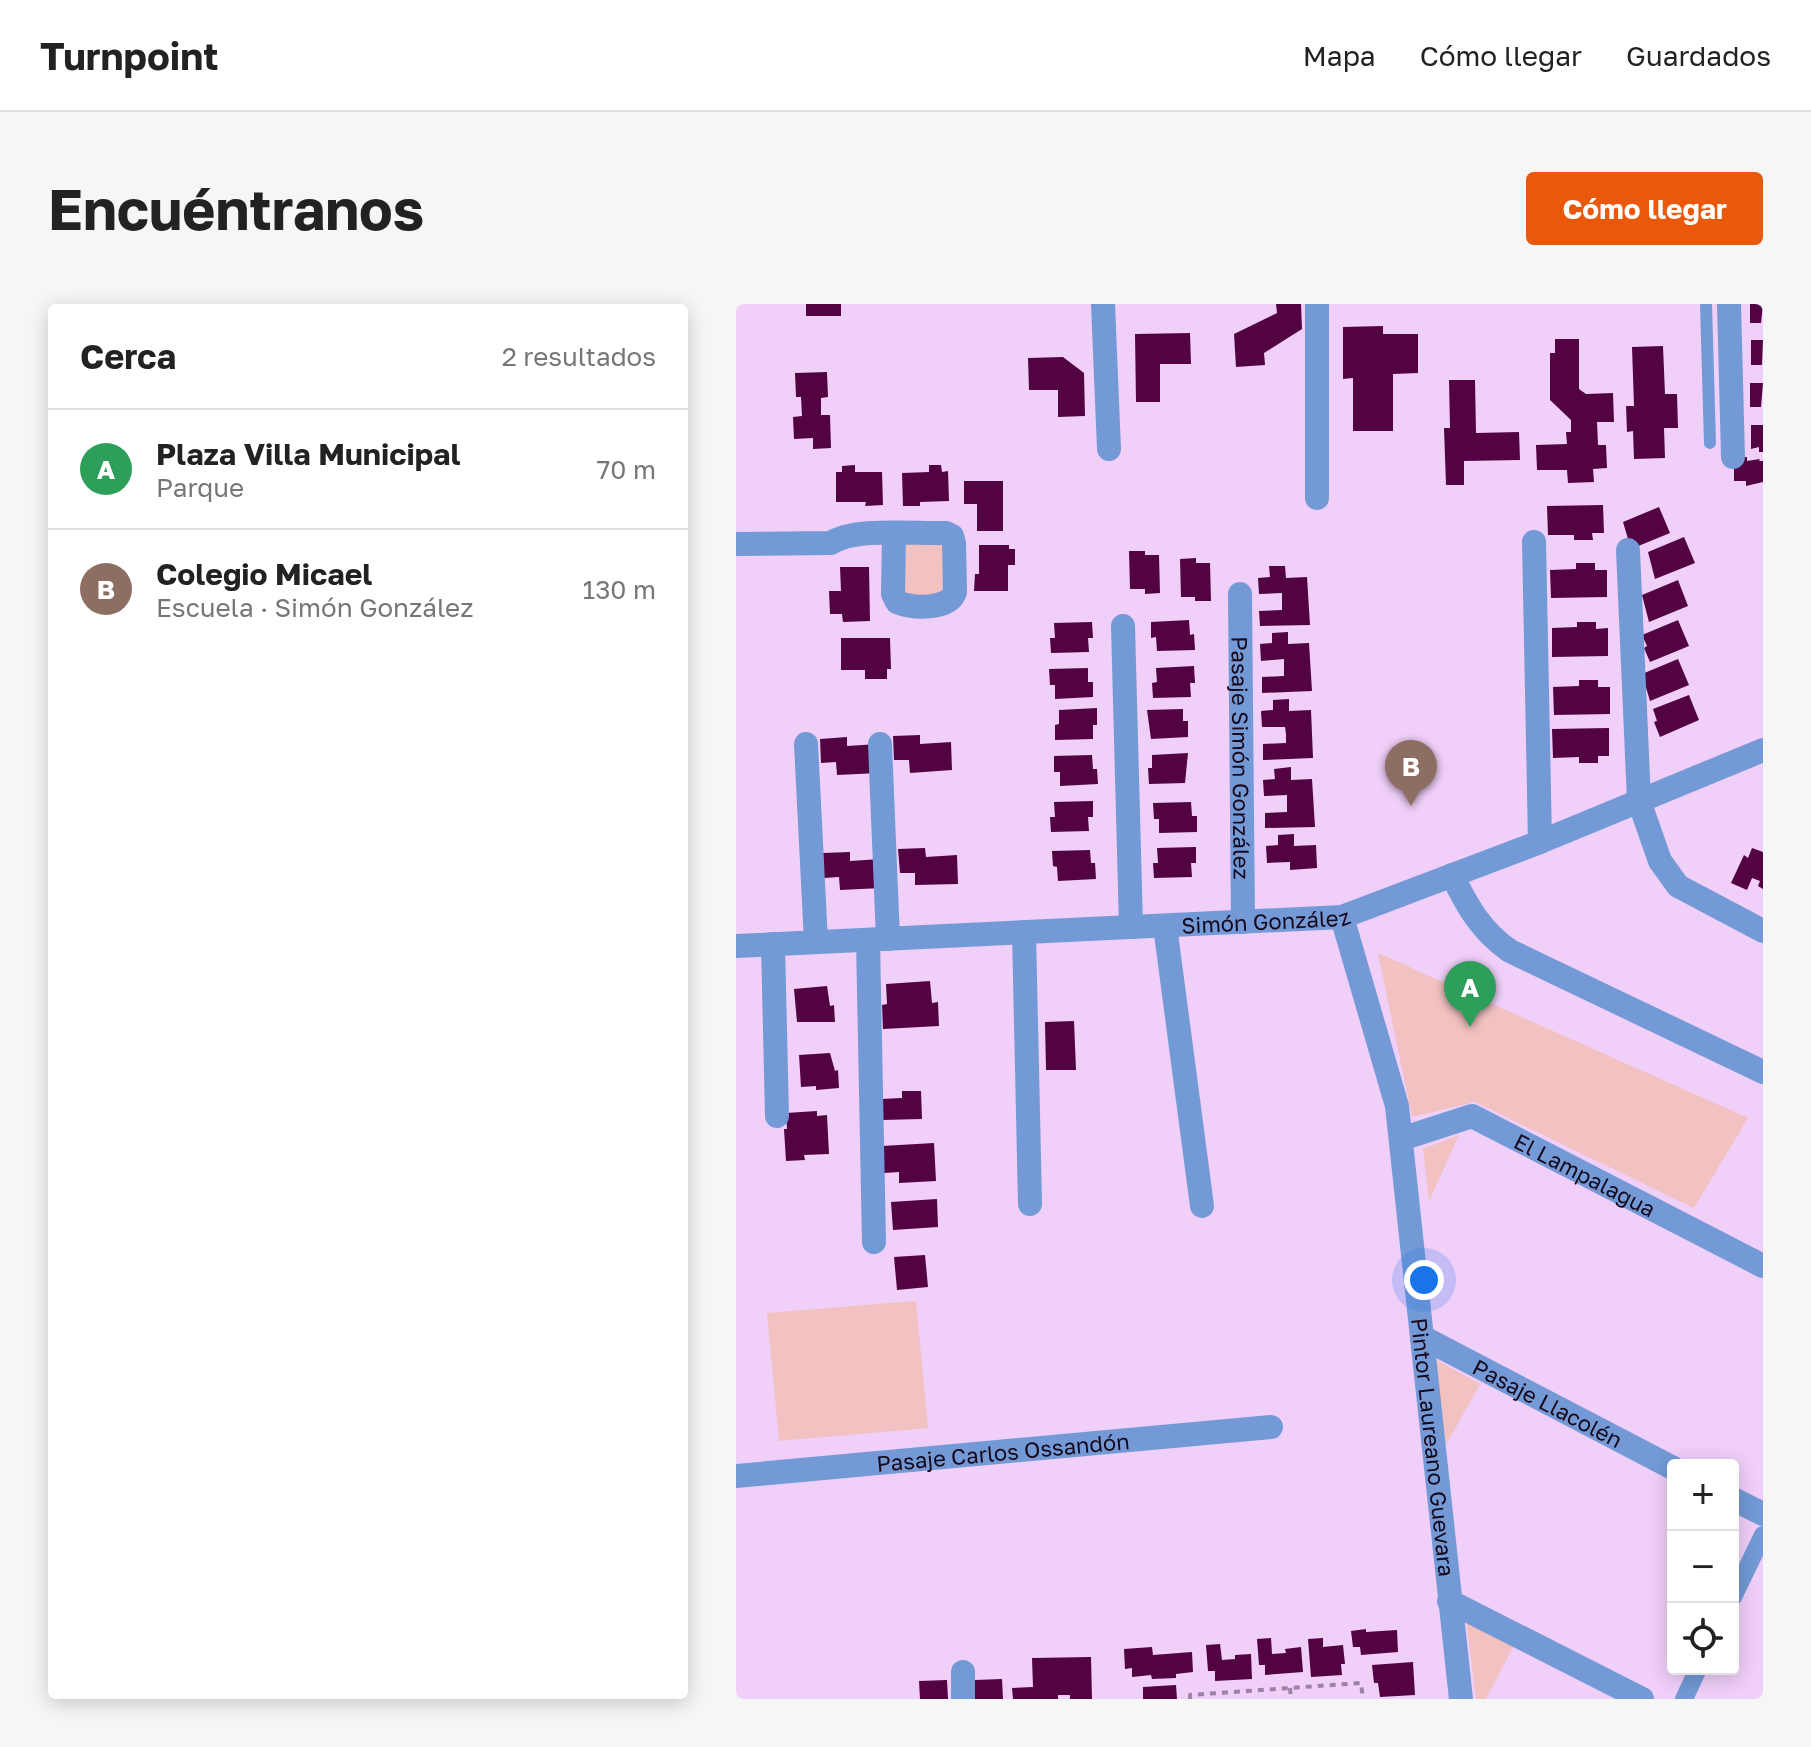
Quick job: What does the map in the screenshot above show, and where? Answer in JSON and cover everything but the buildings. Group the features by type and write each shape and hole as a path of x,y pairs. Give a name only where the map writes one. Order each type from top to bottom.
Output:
{"street":[{"path":"1103,304 1109,449"},
{"path":"1317,304 1317,498"},
{"path":"1729,304 1733,457"},
{"path":"736,544 831,543 841,537 894,534"},
{"path":"1534,542 1540,842"},
{"path":"1628,550 1639,801 1660,861 1678,886 1763,931"},
{"name":"Pasaje Simón González","path":"1240,594 1243,922"},
{"path":"1123,626 1131,927"},
{"path":"806,744 816,942"},
{"path":"874,1242 880,744"},
{"name":"Simón González","path":"736,946 1342,917 1540,842 1763,750"},
{"path":"1452,875 1474,918 1486,933 1510,951 1763,1072"},
{"name":"Pintor Laureano Guevara","path":"1342,917 1397,1106 1461,1699"},
{"path":"1165,926 1202,1206"},
{"path":"1024,932 1030,1204"},
{"path":"773,944 777,1116"},
{"name":"El Lampalagua","path":"1401,1139 1472,1116 1763,1266"},
{"name":"Pasaje Llacolén","path":"1422,1337 1667,1465"},
{"name":"Pasaje Carlos Ossandón","path":"736,1476 1271,1427"},
{"path":"1739,1502 1763,1514"},
{"path":"1739,1585 1763,1535"},
{"path":"1449,1601 1642,1699"},
{"path":"963,1672 963,1699"},
{"path":"1684,1699 1695,1675"}],"lane":[{"path":"1706,304 1710,443"}],"path":[{"path":"1190,1699 1190,1695 1361,1683 1363,1699"},
{"path":"1290,1688 1291,1699"}],"shaded area":[{"path":"946,541 947,596 902,596 902,542"},
{"path":"1378,953 1748,1118 1694,1208 1475,1102 1412,1117"},
{"path":"1459,1135 1429,1201 1423,1149"},
{"path":"916,1301 928,1428 779,1441 767,1313"},
{"path":"1433,1358 1480,1384 1446,1445"},
{"path":"1466,1621 1514,1645 1486,1699 1476,1699"}],"place":[{"name":"Colegio Micael","path":"1411,806"},
{"name":"Plaza Villa Municipal","path":"1470,1027"}]}
